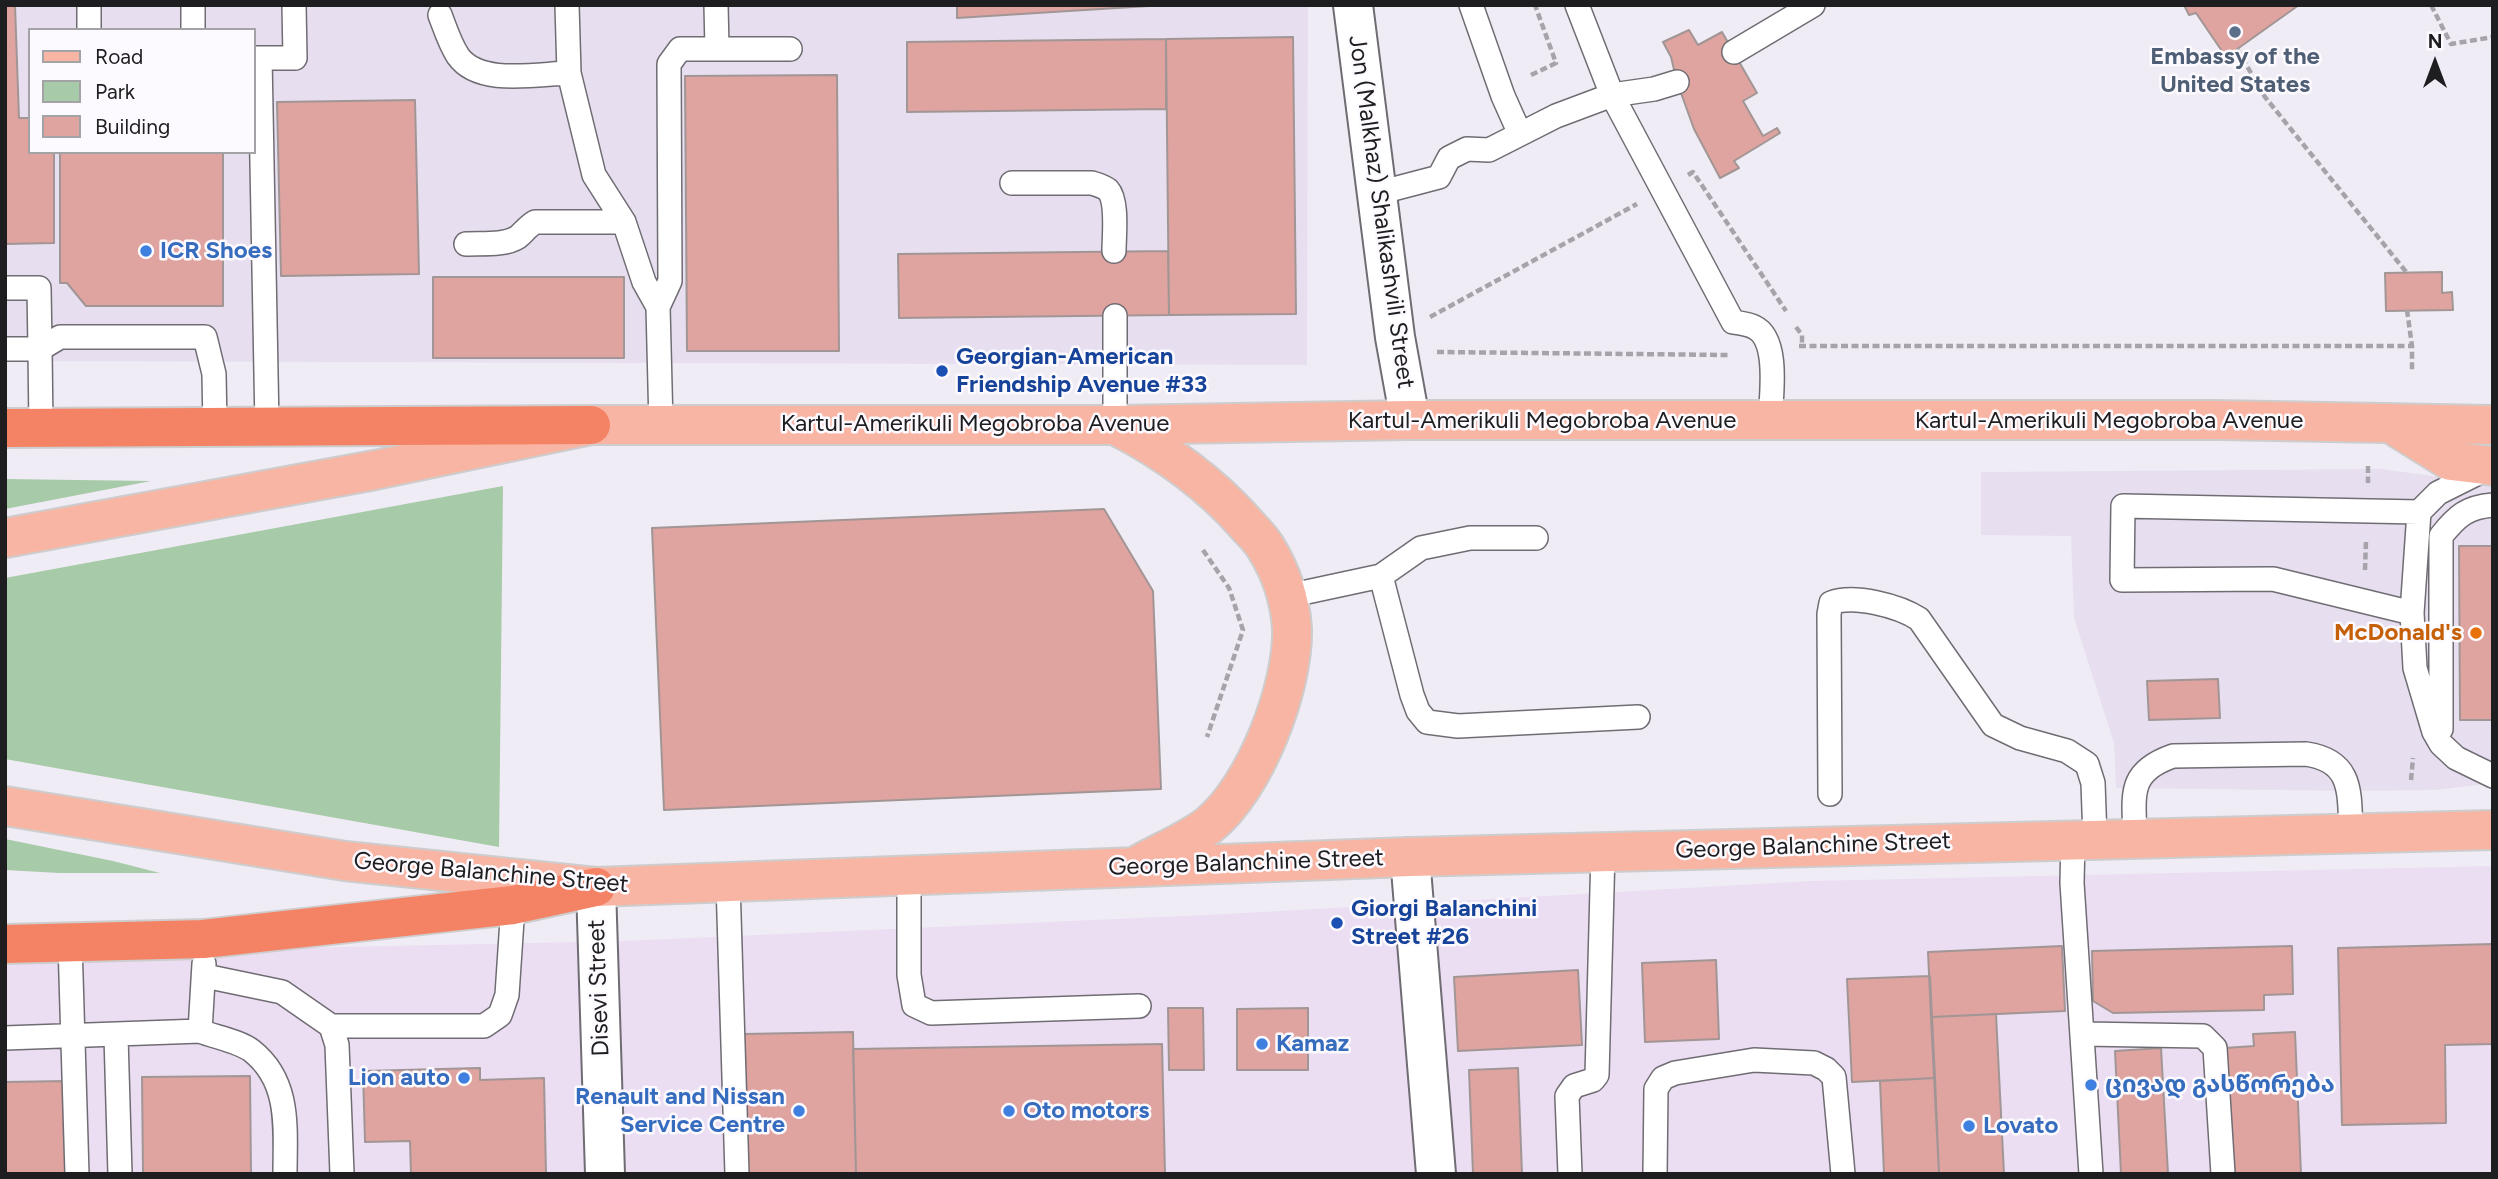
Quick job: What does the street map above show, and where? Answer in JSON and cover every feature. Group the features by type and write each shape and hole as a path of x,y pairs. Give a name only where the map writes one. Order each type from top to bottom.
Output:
{"highway":[{"path":"23,428 591,425"},
{"path":"5,944 70,943 204,958 513,905 596,887"}],"main road":[{"name":"Kartul-Amerikuli Megobroba Avenue","path":"591,425 1115,425 1410,419 2388,422 2493,425"},
{"path":"2388,422 2451,461 2492,466"},
{"path":"16,542 591,425"},
{"path":"1115,425 1149,442 1181,465 1241,518 1265,546 1279,571 1287,596 1292,630 1283,686 1272,728 1233,800 1209,825 1135,867"},
{"path":"5,792 23,809"},
{"name":"George Balanchine Street","path":"23,809 345,861 596,887 1410,857 2351,833 2485,824"}],"street":[{"name":"Jon (Malkhaz) Shalikashvili Street","path":"1353,5 1396,344 1410,419"},
{"path":"1410,857 1436,1174"},
{"name":"Disevi Street","path":"596,887 605,1174"}],"lane":[{"path":"89,5 89,28"},
{"path":"192,5 193,28"},
{"path":"267,426 257,58 295,58 294,5"},
{"path":"567,5 569,73 594,175 624,222 643,282 658,307"},
{"path":"716,5 717,49"},
{"path":"1471,5 1503,96 1520,134"},
{"path":"1577,5 1612,95 1732,322 1756,327 1769,344 1772,355 1770,421"},
{"path":"1734,52 1813,5"},
{"path":"440,15 458,56 470,68 488,75 569,73"},
{"path":"661,425 658,307 670,281 668,64 680,49 790,49"},
{"path":"1378,193 1439,177 1449,158 1467,149 1489,150 1556,116 1612,95 1654,89 1677,82"},
{"path":"1012,183 1092,183 1104,187 1114,202 1114,251"},
{"path":"466,244 506,241 519,236 527,226 535,222 624,222"},
{"path":"5,288 39,288 40,349 23,428"},
{"path":"1115,316 1115,425"},
{"path":"5,349 40,349 61,337 205,337 214,374 215,426"},
{"path":"2492,466 2438,493 2419,512 2412,613 2415,668 2434,732 2441,744 2456,758 2493,776"},
{"path":"2441,744 2441,536 2456,518 2475,507 2493,505"},
{"path":"2412,613 2273,579 2122,580 2123,506 2419,512"},
{"path":"1287,596 1381,576 1421,548 1470,538 1536,538"},
{"path":"1381,576 1412,695 1418,711 1427,722 1458,726 1638,717"},
{"path":"1830,794 1829,614 1831,603 1845,598 1905,610 1919,619 1993,725 2020,738 2067,751 2087,764 2093,783 2084,839 2072,883 2091,1174"},
{"path":"2135,838 2133,790 2141,775 2156,762 2173,756 2306,754 2324,757 2348,783 2351,833"},
{"path":"1570,1174 1567,1096 1574,1086 1593,1080 1597,1075 1603,852"},
{"path":"909,874 909,975 915,1004 932,1013 1139,1006"},
{"path":"728,883 737,1174"},
{"path":"200,1031 204,958 282,992 331,1026 484,1026 500,1015 507,995 513,905"},
{"path":"70,943 77,1174"},
{"path":"331,1026 337,1045 342,1174"},
{"path":"5,1038 200,1031 250,1049 272,1072 285,1106 285,1174"},
{"path":"2083,1034 2203,1036 2215,1048 2223,1174"},
{"path":"116,1035 120,1174"},
{"path":"1654,1174 1656,1089 1663,1079 1675,1073 1754,1060 1814,1063 1834,1077 1843,1174"}],"path":[{"path":"1531,75 1556,63 1535,5"},
{"path":"2431,5 2451,44 2493,37"},
{"path":"2237,49 2265,97 2407,273"},
{"path":"1396,344 1693,172 1787,312"},
{"path":"2407,310 2412,370"},
{"path":"1794,323 1802,335 1802,345"},
{"path":"1396,344 1772,355 1802,345 2412,346"},
{"path":"1203,550 1229,588 1243,630 1207,737"}],"shaded area":[{"path":"5,5 1308,5 1307,365 5,361"},
{"path":"2381,469 2493,484 2493,783 2436,790 2116,788 2114,743 2074,618 2071,536 1981,535 1981,472"},
{"path":"2493,866 2493,1174 5,1174 5,960 295,948 623,941 1227,914 1811,881"}],"green space":[{"path":"5,479 151,481 5,509"},
{"path":"503,486 499,847 5,759 5,578"},
{"path":"5,839 113,861 160,873 5,870"}],"building":[{"path":"5,5 15,5 19,118 28,118 28,154 54,154 54,243 5,244"},
{"path":"957,5 1165,5 957,18"},
{"name":"Embassy of the United States","path":"2184,5 2299,5 2226,57 2196,13 2189,15"},
{"path":"1689,30 1698,45 1722,32 1757,93 1743,101 1763,136 1777,128 1780,133 1734,161 1739,168 1720,178 1694,129 1671,57 1663,42"},
{"path":"1293,37 1296,314 1169,315 1166,39"},
{"path":"1166,39 1166,109 907,112 907,42"},
{"path":"837,75 839,351 687,351 685,76"},
{"path":"415,100 419,274 281,276 277,102"},
{"path":"60,154 223,154 223,306 86,306 67,283 60,283"},
{"path":"1168,251 1169,315 899,318 898,254"},
{"path":"2442,272 2442,293 2452,292 2453,310 2386,311 2385,273"},
{"path":"433,277 624,277 624,358 433,358"},
{"path":"1104,509 1153,591 1161,789 664,810 652,528"},
{"name":"McDonald's","path":"2459,546 2493,546 2493,720 2460,720"},
{"path":"2218,679 2220,718 2149,720 2147,681"},
{"path":"2493,944 2493,1044 2445,1045 2446,1123 2342,1125 2338,948"},
{"path":"2062,946 2065,1011 1931,1017 1928,952"},
{"path":"2292,946 2293,994 2264,995 2264,1010 2113,1013 2093,1001 2092,951"},
{"path":"1716,960 1719,1039 1645,1042 1642,963"},
{"path":"1578,970 1582,1045 1458,1051 1454,977"},
{"path":"1930,976 1935,1078 1852,1082 1847,979"},
{"path":"1168,1008 1203,1008 1204,1070 1169,1070"},
{"path":"1308,1008 1308,1070 1237,1070 1237,1009"},
{"name":"Lovato","path":"1996,1014 2004,1174 1939,1174 1931,1017"},
{"name":"Renault and Nissan Service Centre","path":"853,1032 856,1174 745,1174 743,1034"},
{"path":"2295,1032 2301,1174 2231,1174 2225,1048 2254,1046 2253,1034"},
{"name":"Oto motors","path":"1162,1044 1165,1174 856,1174 853,1049"},
{"path":"2161,1048 2168,1174 2121,1174 2115,1051"},
{"path":"480,1068 480,1080 544,1078 546,1174 411,1174 410,1141 365,1142 363,1071"},
{"path":"1518,1068 1522,1174 1473,1174 1469,1070"},
{"path":"250,1076 251,1174 143,1174 142,1077"},
{"path":"1935,1078 1939,1174 1884,1174 1880,1081"},
{"path":"66,1081 69,1174 5,1174 5,1082"}],"place":[{"name":"Embassy of the United States","path":"2235,32"},
{"name":"ICR Shoes","path":"146,251"},
{"name":"Georgian-American Friendship Avenue #33","path":"942,371"},
{"name":"McDonald's","path":"2476,633"},
{"name":"Giorgi Balanchini Street #26","path":"1337,923"},
{"name":"Kamaz","path":"1262,1044"},
{"name":"Lion auto","path":"464,1078"},
{"name":"ცივად გასწორება","path":"2091,1085"},
{"name":"Renault and Nissan Service Centre","path":"799,1111"},
{"name":"Oto motors","path":"1009,1111"},
{"name":"Lovato","path":"1969,1126"}]}
